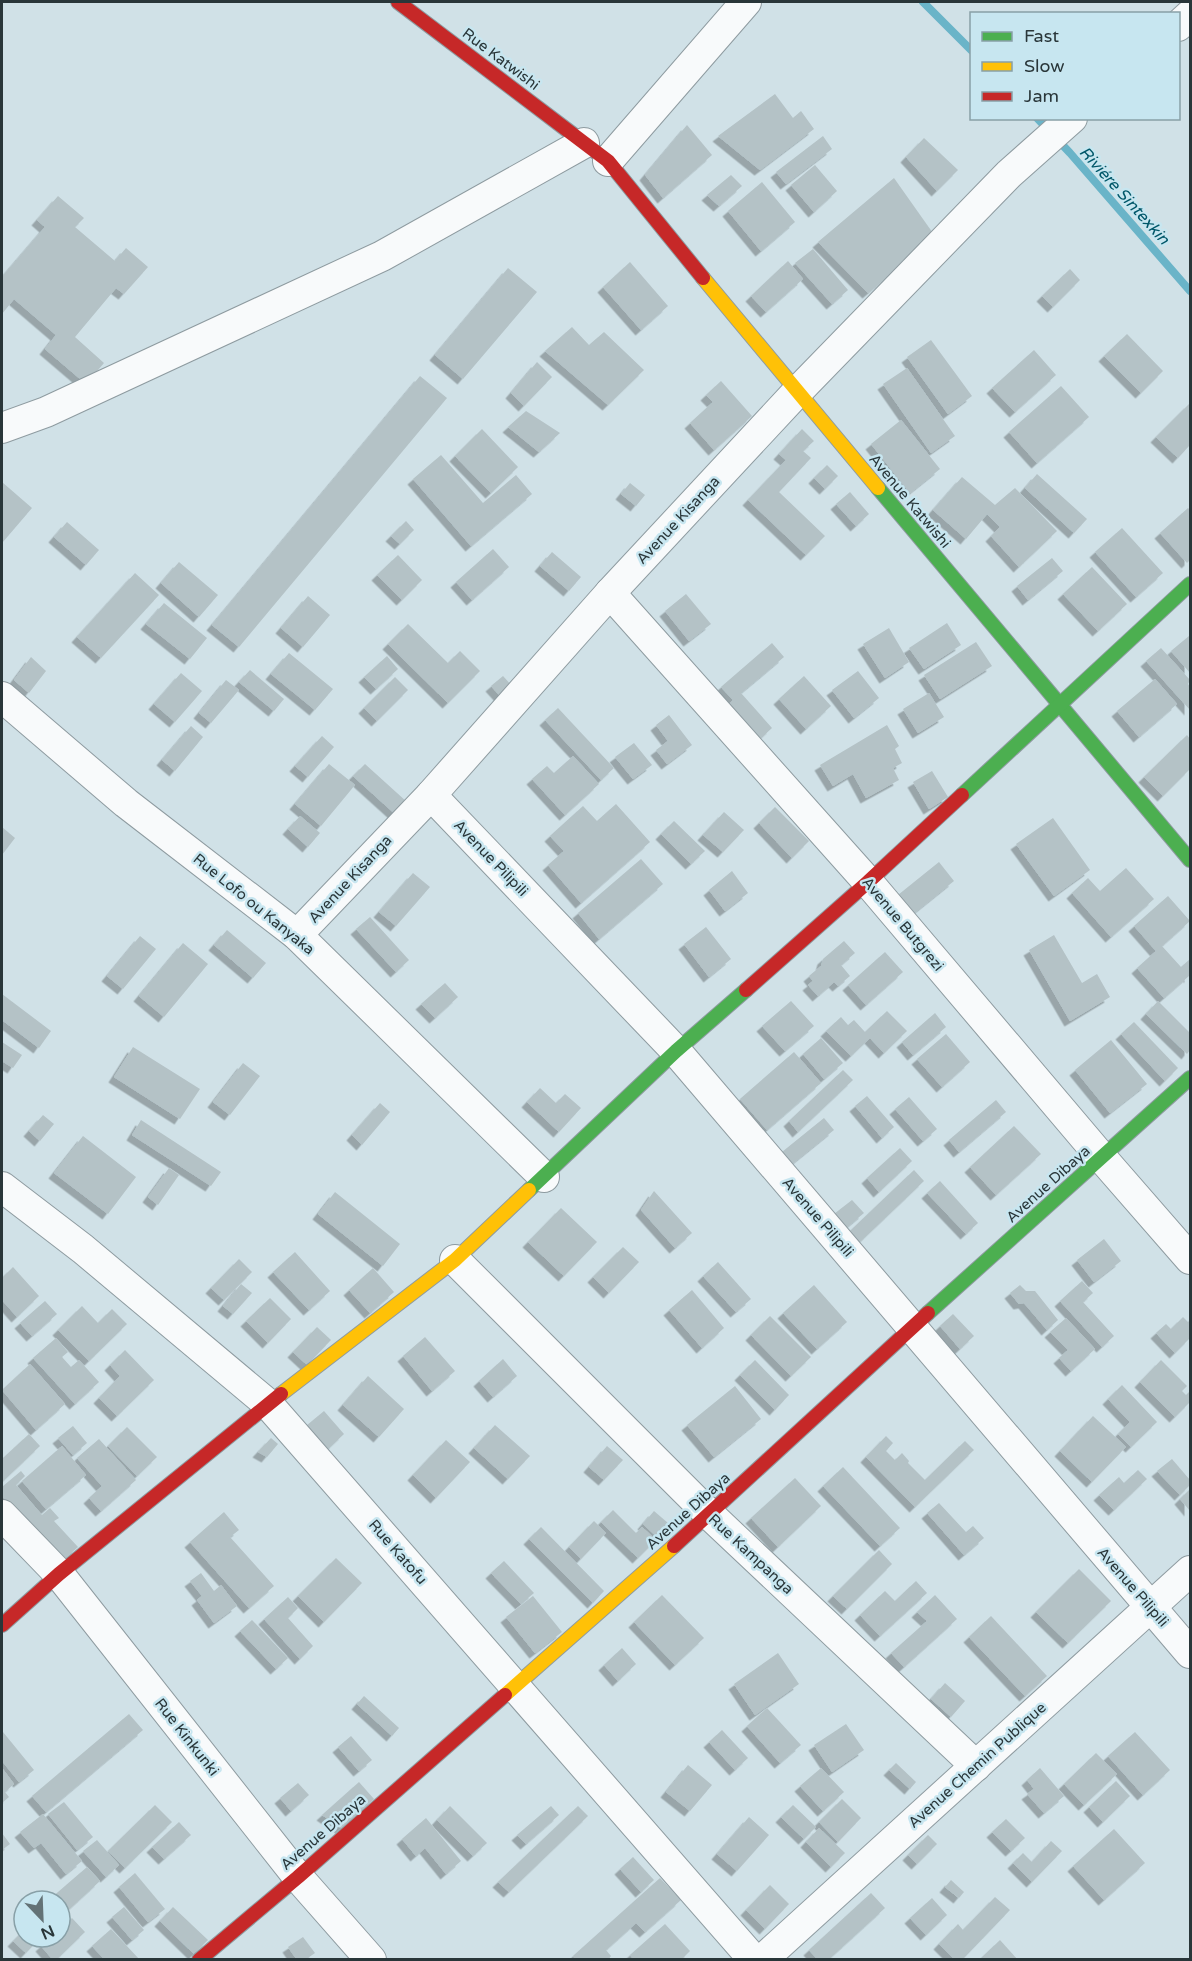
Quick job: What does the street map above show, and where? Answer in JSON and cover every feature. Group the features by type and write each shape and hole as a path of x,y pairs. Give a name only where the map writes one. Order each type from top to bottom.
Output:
{"street":[{"name":"Rue Katwishi","path":"398,2 608,161"},
{"path":"608,161 746,2"},
{"name":"Avenue Kisanga","path":"297,935 430,795 610,593 797,392 1009,174 1070,120"},
{"path":"2,428 46,412 382,256 584,143"},
{"name":"Avenue Katwishi","path":"608,161 797,392 1191,861"},
{"path":"2,1625 59,1575 268,1404 456,1260 676,1051 868,882 1191,584"},
{"name":"Avenue Butgrezi","path":"610,593 868,882 1102,1158 1191,1259"},
{"name":"Rue Lofo ou Kanyaka","path":"2,697 126,803 297,935 544,1177"},
{"name":"Avenue Pilipili","path":"430,795 676,1051 1191,1653"},
{"name":"Avenue Dibaya","path":"200,1959 298,1877 710,1515 913,1327 1191,1078"},
{"name":"Rue Katofu","path":"2,1187 83,1249 268,1404 754,1959"},
{"name":"Rue Kampanga","path":"456,1260 710,1515 976,1766"},
{"name":"Rue Kinkunki","path":"2,1515 59,1575 298,1877 371,1959"},
{"name":"Avenue Chemin Publique","path":"762,1959 1191,1570"}],"building":[{"path":"775,94 793,118 801,111 814,129 760,170 718,136"},
{"path":"687,125 712,155 663,198 645,175"},
{"path":"823,136 832,149 786,184 776,172"},
{"path":"924,138 958,170 937,191 906,157"},
{"path":"815,165 837,191 814,212 791,185"},
{"path":"731,175 742,186 719,206 707,195"},
{"path":"894,178 935,236 868,293 818,242"},
{"path":"762,182 795,222 761,251 728,211"},
{"path":"58,196 84,218 75,227 115,261 126,248 148,267 124,294 116,288 75,337 104,363 86,384 45,349 56,335 14,299 2,314 2,275 45,227 37,220"},
{"path":"813,249 848,290 832,304 795,263"},
{"path":"788,261 803,279 766,312 751,296"},
{"path":"630,262 668,306 641,330 603,287"},
{"path":"508,268 537,292 463,379 435,355"},
{"path":"1070,269 1080,280 1053,307 1042,296"},
{"path":"572,327 589,345 604,332 644,370 608,405 545,351"},
{"path":"1127,334 1163,371 1141,393 1104,356"},
{"path":"931,340 972,396 948,414 907,357"},
{"path":"1034,350 1056,375 1015,412 992,388"},
{"path":"537,362 552,377 524,406 511,393"},
{"path":"907,368 955,436 931,453 883,384"},
{"path":"420,376 447,398 239,647 212,625"},
{"path":"721,381 752,416 714,450 690,423 713,402 706,395"},
{"path":"1061,386 1089,417 1037,463 1009,432"},
{"path":"1190,403 1190,445 1178,458 1156,437"},
{"path":"526,411 560,433 539,452 508,427"},
{"path":"901,420 940,469 910,493 871,444"},
{"path":"482,429 518,467 491,493 455,456"},
{"path":"802,429 814,441 803,451 811,458 779,492 825,536 806,555 748,500 786,460 779,454"},
{"path":"441,455 483,503 516,475 532,494 471,546 413,479"},
{"path":"827,465 838,476 825,489 814,478"},
{"path":"1037,474 1087,519 1074,533 1025,488"},
{"path":"962,477 995,505 1015,488 1057,531 1019,567 991,536 1000,527 987,514 966,539 933,510"},
{"path":"2,482 32,508 2,543"},
{"path":"630,483 645,495 636,506 621,494"},
{"path":"850,492 869,514 856,526 836,504"},
{"path":"1188,508 1190,510 1190,560 1187,563 1160,533"},
{"path":"406,521 414,530 400,544 391,536"},
{"path":"67,522 99,550 86,565 54,537"},
{"path":"1122,528 1163,573 1136,597 1095,552"},
{"path":"493,549 509,567 472,600 456,582"},
{"path":"552,552 581,577 569,591 540,566"},
{"path":"398,555 422,580 402,600 377,575"},
{"path":"1052,558 1063,571 1028,600 1017,586"},
{"path":"179,562 218,595 199,617 161,583"},
{"path":"1092,567 1127,604 1098,631 1063,594"},
{"path":"135,573 159,595 101,658 77,637"},
{"path":"686,594 711,624 689,641 665,611"},
{"path":"308,596 330,615 303,647 281,628"},
{"path":"164,603 207,638 190,659 146,624"},
{"path":"947,623 961,645 924,669 909,648"},
{"path":"408,624 448,663 460,651 480,671 448,703 388,644"},
{"path":"889,628 909,662 885,678 863,644"},
{"path":"1189,636 1190,638 1190,673 1171,651"},
{"path":"976,642 992,666 940,699 924,675"},
{"path":"772,643 784,657 741,693 772,728 757,742 726,707 733,700 721,687"},
{"path":"1161,648 1190,680 1188,684 1190,710 1146,661"},
{"path":"289,653 333,689 315,710 271,674"},
{"path":"387,656 398,669 376,689 364,677"},
{"path":"31,657 46,671 29,693 14,680"},
{"path":"250,670 284,699 274,711 239,682"},
{"path":"858,671 879,698 854,718 832,690"},
{"path":"181,673 202,691 175,722 154,704"},
{"path":"503,676 513,687 501,697 491,686"},
{"path":"804,676 831,706 806,729 779,699"},
{"path":"395,677 408,690 377,721 364,708"},
{"path":"1155,679 1177,704 1139,737 1117,711"},
{"path":"226,680 239,690 211,723 199,713"},
{"path":"929,693 944,717 918,733 903,709"},
{"path":"558,708 614,768 601,780 545,720"},
{"path":"669,715 692,745 667,764 656,750 668,741 656,725"},
{"path":"887,725 899,746 895,749 902,763 893,768 899,780 866,798 853,774 833,786 820,765"},
{"path":"191,726 203,737 175,771 162,760"},
{"path":"1187,735 1190,739 1190,769 1163,796 1144,777"},
{"path":"322,736 334,747 308,777 295,766"},
{"path":"634,743 652,765 633,779 615,757"},
{"path":"573,756 599,784 565,815 532,779 547,766 554,773"},
{"path":"329,764 355,785 321,826 295,804"},
{"path":"365,764 407,802 395,814 353,776"},
{"path":"932,771 948,797 929,809 913,782"},
{"path":"616,804 650,842 581,903 548,865 564,851 550,836 583,806 597,821"},
{"path":"775,807 809,841 792,858 759,823"},
{"path":"724,812 744,830 723,852 703,835"},
{"path":"300,816 320,833 308,847 288,829"},
{"path":"1053,818 1090,870 1054,896 1016,844"},
{"path":"674,821 705,851 691,864 661,834"},
{"path":"2,827 15,838 2,855"},
{"path":"641,859 663,884 599,939 578,913"},
{"path":"939,862 954,881 913,914 898,895"},
{"path":"1126,868 1154,899 1111,937 1072,893 1088,878 1100,891"},
{"path":"732,871 748,893 725,911 709,890"},
{"path":"413,873 430,887 396,926 379,912"},
{"path":"1168,896 1190,921 1162,946 1181,967 1190,959 1190,978 1189,976 1164,998 1137,968 1156,951 1134,926"},
{"path":"370,917 409,960 396,972 356,929"},
{"path":"706,927 731,959 709,977 684,944"},
{"path":"227,930 266,963 253,978 214,945"},
{"path":"1054,935 1082,983 1097,974 1110,997 1070,1021 1029,950"},
{"path":"140,936 156,949 123,989 107,976"},
{"path":"844,941 855,953 841,965 850,976 838,986 834,982 818,996 808,985 813,981 809,976 821,966 823,959"},
{"path":"183,943 208,964 164,1017 139,996"},
{"path":"885,952 903,972 866,1005 848,985"},
{"path":"445,983 458,997 435,1018 421,1004"},
{"path":"2,994 51,1031 39,1048 2,1020"},
{"path":"791,1001 814,1026 785,1051 762,1026"},
{"path":"1158,1001 1190,1033 1190,1050 1187,1054 1146,1014"},
{"path":"887,1011 907,1031 884,1053 870,1038 851,1056 826,1031 841,1017 848,1025 854,1020 865,1032"},
{"path":"935,1013 946,1027 913,1055 902,1042"},
{"path":"1134,1022 1178,1068 1165,1081 1121,1034"},
{"path":"946,1034 970,1062 942,1087 917,1059"},
{"path":"821,1038 843,1063 824,1079 803,1054"},
{"path":"1111,1040 1147,1084 1110,1113 1075,1070"},
{"path":"2,1042 22,1055 13,1068 2,1061"},
{"path":"133,1047 200,1089 180,1119 114,1077"},
{"path":"794,1052 821,1083 767,1130 740,1099"},
{"path":"243,1063 260,1076 230,1115 213,1102"},
{"path":"843,1070 853,1080 798,1132 789,1121"},
{"path":"540,1088 556,1103 565,1094 581,1108 559,1132 527,1102"},
{"path":"867,1096 894,1127 882,1138 855,1106"},
{"path":"909,1097 937,1129 923,1141 895,1109"},
{"path":"996,1100 1006,1112 959,1152 949,1140"},
{"path":"380,1103 390,1112 362,1145 352,1135"},
{"path":"43,1115 54,1124 40,1141 29,1131"},
{"path":"824,1118 834,1130 792,1164 782,1152"},
{"path":"141,1120 221,1172 211,1186 132,1135"},
{"path":"1014,1126 1041,1154 996,1195 970,1167"},
{"path":"83,1136 136,1177 108,1214 54,1173"},
{"path":"900,1148 912,1161 879,1192 867,1178"},
{"path":"169,1168 179,1175 158,1205 148,1197"},
{"path":"914,1170 924,1181 860,1242 850,1231"},
{"path":"940,1181 978,1223 966,1234 927,1193"},
{"path":"654,1191 692,1233 675,1248 641,1210"},
{"path":"335,1192 400,1244 383,1266 318,1214"},
{"path":"852,1200 864,1213 846,1228 834,1214"},
{"path":"561,1208 597,1242 564,1276 528,1242"},
{"path":"1104,1239 1121,1261 1094,1282 1077,1260"},
{"path":"623,1247 639,1262 609,1293 593,1277"},
{"path":"295,1252 330,1291 309,1310 273,1272"},
{"path":"239,1259 252,1272 224,1300 211,1288"},
{"path":"718,1262 751,1299 736,1312 703,1276"},
{"path":"13,1267 39,1296 17,1317 2,1300 2,1278"},
{"path":"373,1268 394,1292 370,1313 349,1290"},
{"path":"1082,1281 1093,1293 1083,1302 1114,1336 1102,1347 1060,1301"},
{"path":"241,1284 252,1293 233,1314 223,1306"},
{"path":"814,1285 847,1322 817,1349 783,1313"},
{"path":"1020,1285 1026,1291 1035,1291 1058,1320 1047,1330 1024,1303 1019,1304 1010,1293"},
{"path":"692,1290 724,1328 702,1348 669,1310"},
{"path":"270,1298 291,1319 268,1343 246,1321"},
{"path":"45,1301 57,1314 32,1336 20,1323"},
{"path":"82,1306 98,1323 112,1309 127,1324 89,1361 58,1330"},
{"path":"953,1314 974,1336 960,1349 940,1326"},
{"path":"770,1316 811,1357 791,1376 751,1335"},
{"path":"1183,1317 1188,1322 1190,1320 1190,1338 1175,1353 1156,1333 1166,1324 1171,1329"},
{"path":"1066,1318 1095,1349 1071,1371 1059,1358 1068,1350 1050,1332"},
{"path":"317,1327 331,1340 307,1365 293,1352"},
{"path":"425,1337 455,1371 432,1391 403,1356"},
{"path":"56,1338 68,1352 62,1357 71,1367 79,1360 99,1382 75,1404 33,1358"},
{"path":"125,1350 154,1380 117,1416 99,1398 120,1376 110,1365"},
{"path":"503,1359 517,1376 493,1397 479,1381"},
{"path":"755,1360 789,1395 775,1410 740,1375"},
{"path":"1161,1360 1187,1386 1182,1391 1186,1395 1190,1391 1190,1402 1175,1417 1140,1382"},
{"path":"30,1364 65,1404 36,1430 2,1390"},
{"path":"368,1376 404,1409 379,1437 343,1405"},
{"path":"1122,1385 1157,1422 1131,1447 1118,1434 1130,1422 1108,1399"},
{"path":"735,1386 761,1419 714,1457 687,1425"},
{"path":"324,1411 344,1434 327,1450 306,1426"},
{"path":"1093,1416 1126,1447 1092,1482 1060,1451"},
{"path":"495,1425 530,1456 508,1479 474,1448"},
{"path":"73,1426 87,1443 73,1455 58,1438"},
{"path":"127,1427 157,1457 137,1476 108,1446"},
{"path":"29,1434 40,1446 2,1482 2,1459"},
{"path":"886,1436 893,1443 886,1451 895,1460 902,1453 909,1461 908,1463 925,1480 965,1441 974,1450 915,1507 866,1457"},
{"path":"271,1438 278,1444 267,1457 258,1452"},
{"path":"99,1439 136,1480 101,1511 89,1498 102,1486 77,1458"},
{"path":"446,1440 470,1462 436,1498 413,1475"},
{"path":"62,1446 86,1475 46,1509 22,1481"},
{"path":"607,1446 623,1460 604,1480 589,1467"},
{"path":"1172,1459 1190,1480 1190,1485 1180,1495 1157,1471"},
{"path":"843,1467 900,1528 880,1546 823,1486"},
{"path":"1138,1470 1147,1479 1114,1510 1099,1495 1119,1477 1124,1483"},
{"path":"21,1471 25,1476 16,1485 42,1515 50,1508 59,1518 54,1521 78,1547 60,1563 2,1496 2,1487"},
{"path":"795,1478 821,1506 778,1547 751,1518"},
{"path":"1190,1489 1190,1511 1180,1499"},
{"path":"939,1503 966,1532 973,1526 984,1538 964,1555 927,1513"},
{"path":"613,1510 636,1533 642,1527 656,1540 638,1558 601,1522"},
{"path":"654,1511 668,1523 656,1536 643,1524"},
{"path":"224,1512 239,1530 230,1537 274,1586 249,1608 190,1542"},
{"path":"594,1521 606,1533 581,1559 569,1547"},
{"path":"541,1527 604,1591 593,1603 529,1539"},
{"path":"879,1550 892,1564 847,1609 833,1596"},
{"path":"336,1558 362,1583 324,1622 298,1596"},
{"path":"504,1561 534,1593 521,1604 491,1573"},
{"path":"1079,1569 1111,1601 1068,1643 1036,1612"},
{"path":"201,1573 214,1591 221,1585 237,1606 214,1623 197,1600 202,1596 190,1581"},
{"path":"916,1581 927,1593 880,1636 860,1615 885,1591 895,1601"},
{"path":"662,1595 704,1638 675,1665 634,1622"},
{"path":"935,1595 957,1619 904,1667 891,1653 927,1621 917,1612"},
{"path":"533,1596 562,1632 535,1653 506,1617"},
{"path":"288,1597 298,1608 288,1618 313,1646 300,1659 264,1619"},
{"path":"991,1616 1047,1676 1025,1696 969,1637"},
{"path":"252,1620 288,1658 276,1669 240,1631"},
{"path":"622,1648 636,1664 618,1681 604,1665"},
{"path":"778,1653 799,1684 755,1715 734,1684"},
{"path":"945,1683 965,1701 951,1717 931,1699"},
{"path":"364,1696 399,1728 392,1736 357,1704"},
{"path":"767,1708 801,1745 780,1763 747,1726"},
{"path":"129,1714 143,1730 46,1812 32,1796"},
{"path":"846,1724 864,1750 832,1772 814,1745"},
{"path":"722,1730 748,1758 735,1770 709,1742"},
{"path":"3,1732 34,1770 19,1782 2,1761"},
{"path":"1135,1732 1170,1770 1143,1795 1108,1756"},
{"path":"351,1736 372,1760 359,1771 338,1747"},
{"path":"1096,1753 1117,1774 1084,1805 1064,1784"},
{"path":"896,1763 916,1782 910,1789 889,1770"},
{"path":"688,1765 712,1785 690,1811 666,1792"},
{"path":"2,1768 14,1784 5,1792 9,1797 2,1803"},
{"path":"821,1768 844,1792 823,1811 800,1786"},
{"path":"1040,1768 1064,1796 1044,1813 1027,1794 1034,1789 1027,1780"},
{"path":"1116,1781 1130,1796 1103,1822 1089,1807"},
{"path":"359,1782 374,1799 341,1828 322,1815"},
{"path":"298,1783 309,1795 291,1811 280,1798"},
{"path":"842,1799 861,1818 838,1842 819,1822"},
{"path":"64,1802 93,1837 77,1850 48,1814"},
{"path":"155,1805 172,1822 125,1868 108,1851"},
{"path":"793,1805 816,1827 804,1839 781,1817"},
{"path":"450,1806 487,1843 473,1856 437,1820"},
{"path":"551,1806 559,1815 526,1844 517,1835"},
{"path":"578,1806 588,1816 509,1892 498,1882"},
{"path":"43,1814 82,1861 66,1874 41,1843 34,1848 20,1832"},
{"path":"749,1817 769,1835 737,1871 717,1854"},
{"path":"426,1818 461,1861 446,1874 425,1848 416,1856 402,1839"},
{"path":"1006,1819 1025,1838 1011,1851 992,1832"},
{"path":"179,1822 191,1835 164,1859 152,1847"},
{"path":"819,1828 845,1853 831,1867 806,1842"},
{"path":"1114,1829 1145,1863 1104,1900 1073,1866"},
{"path":"2,1833 10,1844 2,1850"},
{"path":"928,1835 937,1844 917,1864 908,1855"},
{"path":"97,1840 119,1865 106,1877 83,1851"},
{"path":"1051,1841 1062,1851 1032,1882 1013,1863 1023,1853 1032,1862"},
{"path":"633,1857 654,1880 641,1892 620,1869"},
{"path":"87,1867 100,1881 72,1907 72,1889 62,1889"},
{"path":"135,1873 165,1909 148,1922 119,1887"},
{"path":"660,1878 681,1900 645,1932 636,1923 606,1950 611,1956 608,1960 576,1960 573,1956"},
{"path":"951,1880 964,1892 959,1898 945,1887"},
{"path":"770,1885 789,1904 765,1929 746,1910"},
{"path":"871,1893 885,1908 828,1960 818,1960 809,1950"},
{"path":"995,1897 1010,1910 962,1960 955,1960 939,1944 958,1924 963,1930"},
{"path":"932,1898 947,1915 926,1935 910,1918"},
{"path":"124,1907 144,1930 132,1940 112,1917"},
{"path":"173,1907 208,1940 194,1954 160,1921"},
{"path":"72,1918 85,1932 72,1945"},
{"path":"665,1924 690,1951 681,1960 634,1960 630,1955"},
{"path":"111,1929 140,1960 105,1960 92,1946"},
{"path":"303,1937 315,1953 305,1960 297,1960 288,1947"},
{"path":"1000,1940 1018,1960 979,1960"},
{"path":"44,1949 67,1949 56,1960 53,1960"}],"waterway":[{"name":"Riviére Sintexkin","path":"923,2 970,49"},
{"name":"Riviére Sintexkin","path":"1039,120 1190,291"}],"traffic: fast":[{"path":"878,488 1190,860"},
{"path":"962,795 1190,584"},
{"path":"529,1190 676,1051 746,990"},
{"path":"928,1313 1190,1078"}],"traffic: slow":[{"path":"703,278 878,488"},
{"path":"281,1394 455,1260 529,1190"},
{"path":"505,1695 674,1546"}],"traffic: jam":[{"path":"398,2 608,161 703,278"},
{"path":"746,990 962,795"},
{"path":"674,1546 928,1313"},
{"path":"2,1625 59,1574 281,1394"},
{"path":"199,1960 298,1877 505,1695"}]}
